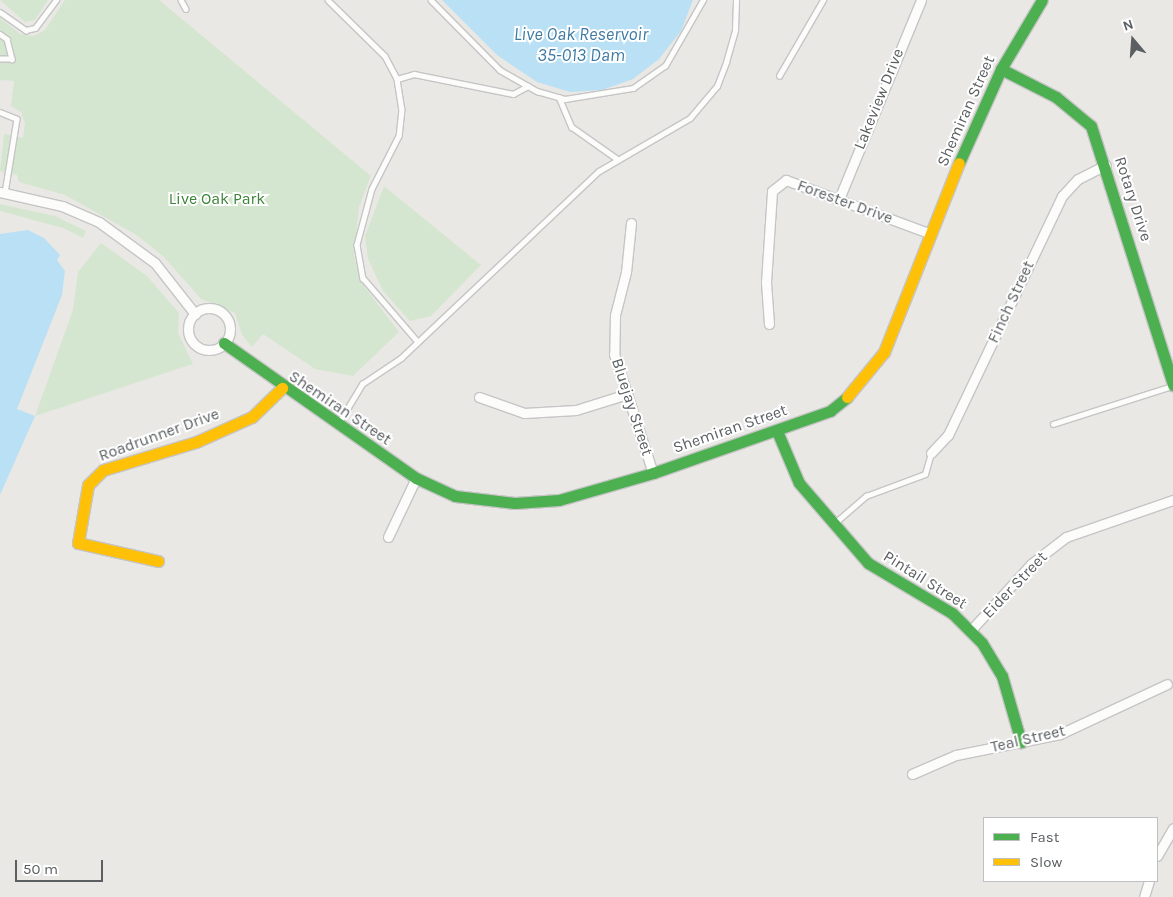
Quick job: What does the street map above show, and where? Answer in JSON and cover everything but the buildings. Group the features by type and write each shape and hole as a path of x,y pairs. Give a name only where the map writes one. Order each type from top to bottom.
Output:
{"street":[{"name":"Lakeview Drive","path":"839,199 921,0"},
{"name":"Shemiran Street","path":"224,343 282,388 416,478 454,496 515,504 559,500 653,474 830,411 857,388 884,352 931,234 1001,69 1042,0"},
{"name":"Rotary Drive","path":"1001,69 1056,97 1090,126 1106,165 1173,385"},
{"name":"Finch Street","path":"931,453 948,435 1062,196 1078,179 1106,165"},
{"name":"Forester Drive","path":"769,324 766,282 772,191 786,180 931,234"},
{"path":"3,192 62,206 99,222 155,263 195,314"},
{"name":"Bluejay Street","path":"631,222 626,272 615,315 614,354 653,474"},
{"path":"206,308 224,315 230,327 224,343 209,350 196,345 188,333 195,314 206,308"},
{"name":"Roadrunner Drive","path":"158,561 78,543 88,485 103,470 196,442 252,417 282,388"},
{"path":"479,397 524,413 576,410 627,394"},
{"name":"Pintail Street","path":"777,431 799,483 868,563 952,613 971,630 1002,676 1021,742"},
{"path":"388,537 416,478"},
{"name":"Eider Street","path":"971,630 1031,564 1066,537 1173,500"},
{"name":"Teal Street","path":"912,774 956,755 1060,734 1168,684"},
{"path":"1158,854 1173,828"},
{"path":"1144,897 1148,882"}],"lane":[{"path":"0,12 26,30 35,28 56,0"},
{"path":"180,0 186,9"},
{"path":"328,0 385,56 398,79 402,109 399,136 372,189 357,245 364,278 418,342"},
{"path":"431,0 500,70 528,86 559,97 607,96 633,88 665,66 703,0"},
{"path":"337,425 362,384 418,342 616,158 676,127 717,86 735,30 736,0"},
{"path":"779,76 823,0"},
{"path":"0,34 7,39 12,59 0,59"},
{"path":"398,79 414,74 513,94 528,86"},
{"path":"559,97 572,127 616,158"},
{"path":"0,112 17,119 3,192"},
{"path":"1053,424 1173,385"},
{"path":"834,524 866,496 925,474 931,453"}],"green space":[{"path":"0,0 48,0 35,20 25,22"},
{"name":"Live Oak Park","path":"65,0 159,0 371,176 359,207 354,255 361,282 399,332 353,376 315,369 263,334 252,347 242,335 235,313 201,299 164,257 135,234 65,195 19,182 17,175 0,171 4,134 23,138 25,123 21,112 11,106 14,81 0,80 0,18 20,34 34,36 45,30"},
{"path":"384,186 481,265 431,316 410,321 383,291 368,259 365,236"},
{"path":"0,204 55,216 86,231 83,238 63,228 0,211"},
{"path":"101,243 147,276 179,313 178,333 193,364 35,416 73,310 78,272"}],"water":[{"name":"Live Oak Reservoir 35-013 Dam","path":"442,0 693,0 681,31 659,59 633,79 602,90 570,92 537,82 497,55"},
{"path":"28,230 44,238 60,255 57,260 65,271 62,295 17,409 35,416 0,495 0,234"}],"traffic: fast":[{"path":"959,163 1001,69 1042,0"},
{"path":"1001,69 1056,97 1091,126 1173,385"},
{"path":"224,343 416,478 455,496 515,503 559,500 653,473 830,411 847,397"},
{"path":"777,431 799,483 868,563 952,613 982,643 1002,676 1021,742"}],"traffic: slow":[{"path":"847,397 884,352 959,163"},
{"path":"158,561 78,543 88,485 103,470 196,442 252,417 282,388"}]}
